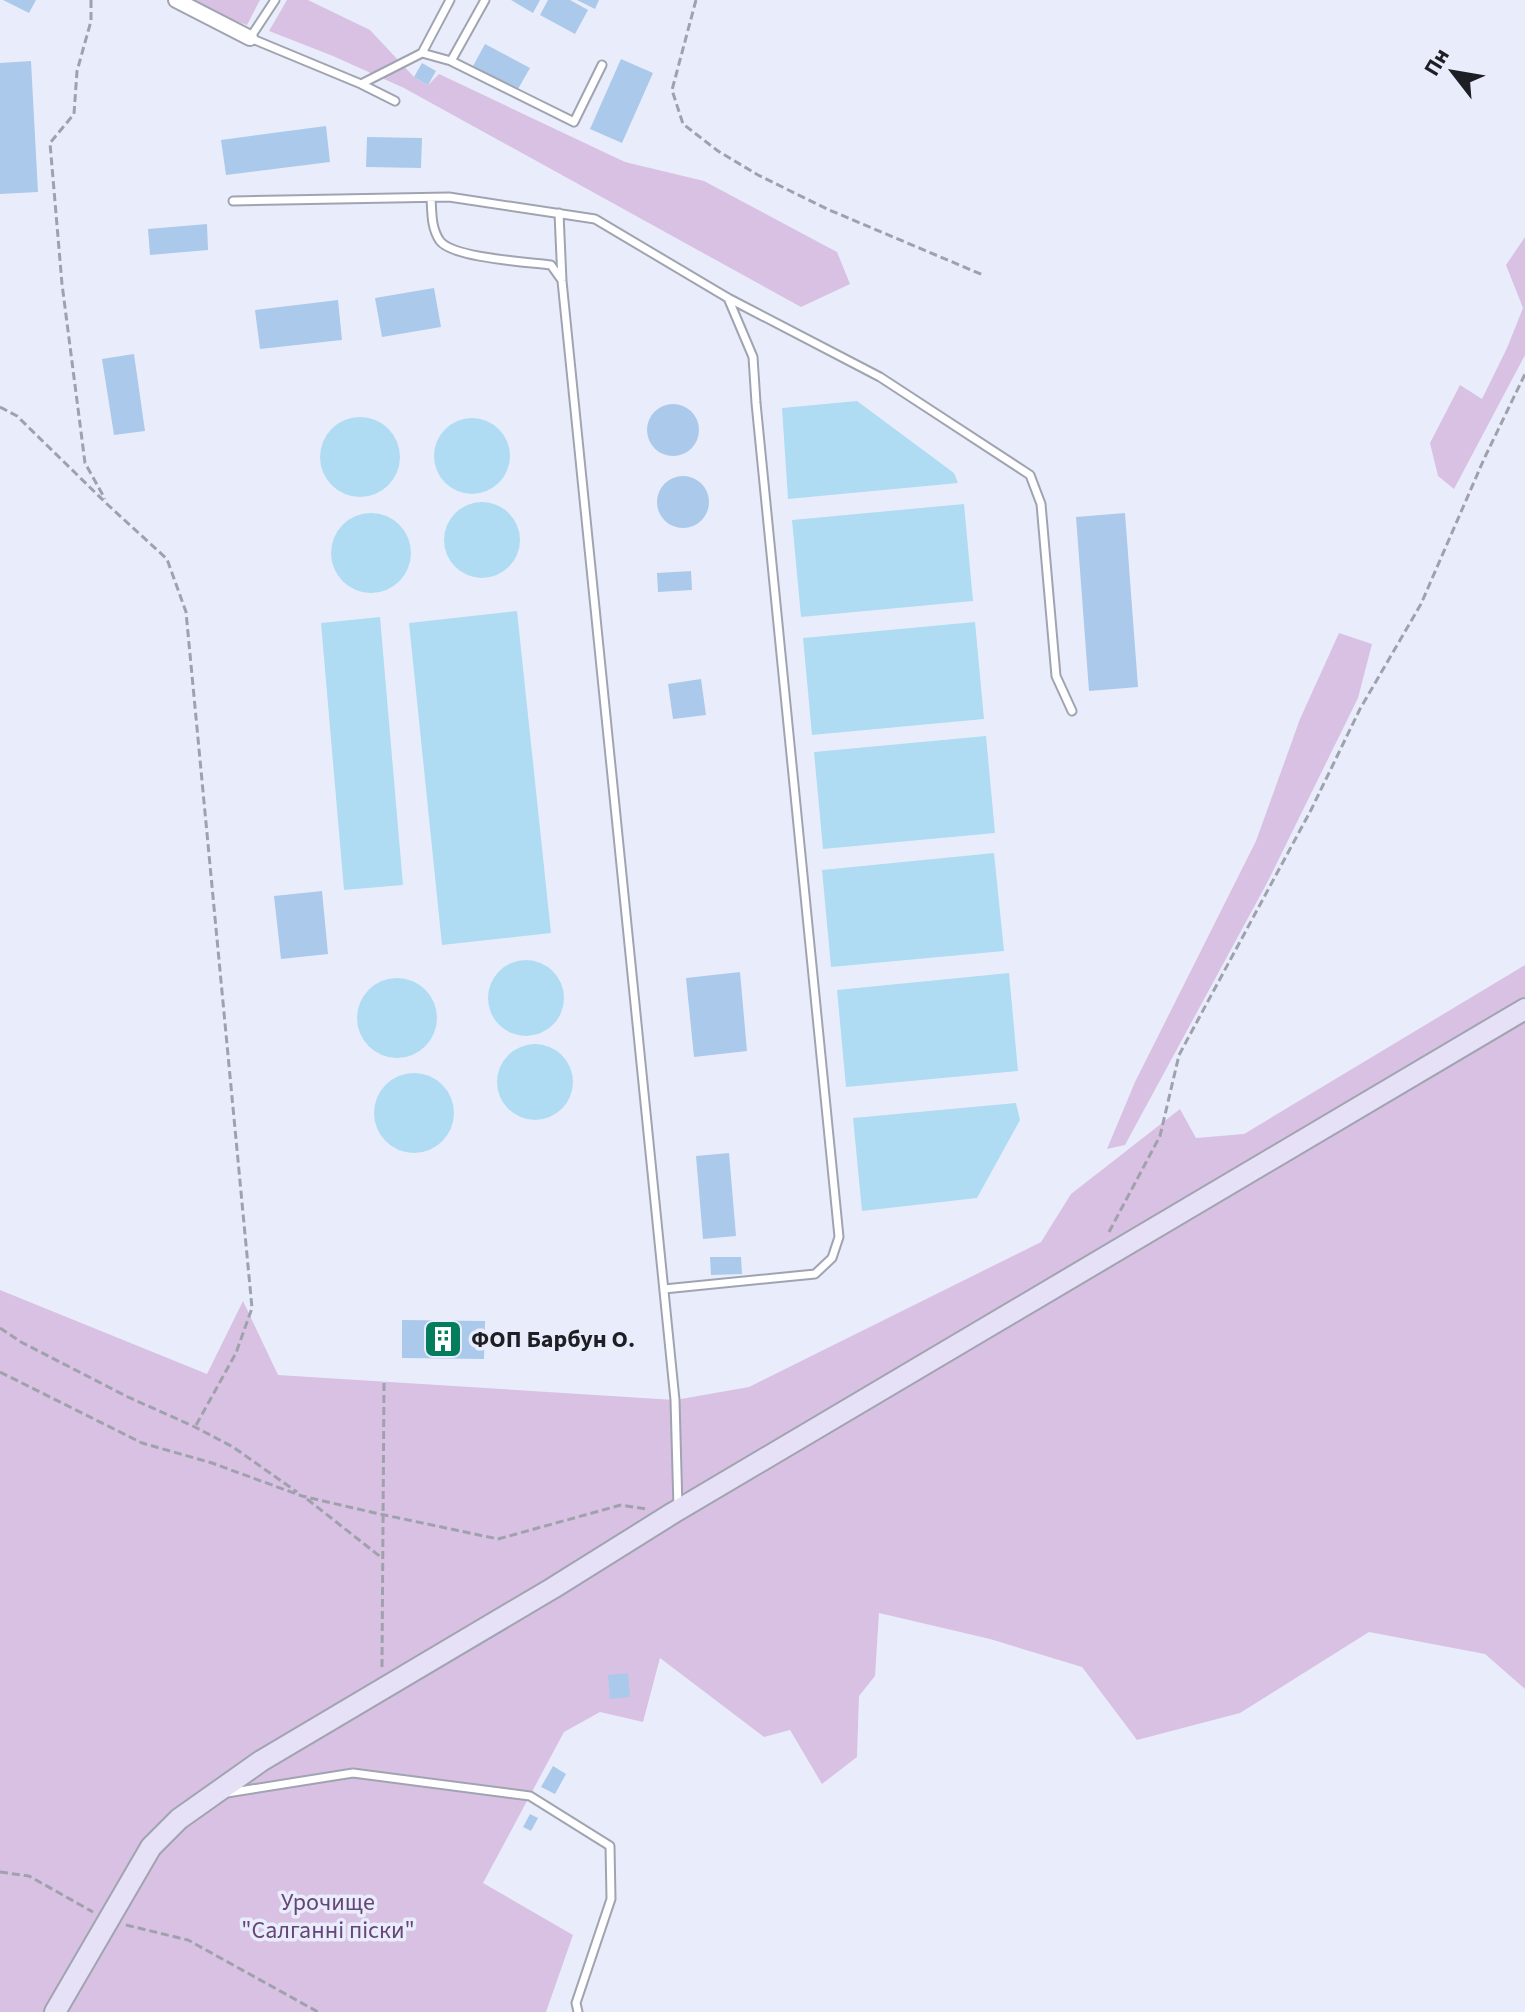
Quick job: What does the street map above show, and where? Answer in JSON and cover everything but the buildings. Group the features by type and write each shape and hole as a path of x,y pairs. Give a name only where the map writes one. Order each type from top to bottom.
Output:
{"street":[{"path":"176,0 250,38"},
{"path":"55,2012 151,1847 179,1819 209,1796 261,1761 553,1588 676,1511 1525,1009"}],"lane":[{"path":"275,0 250,38 395,101"},
{"path":"361,84 422,53 450,0"},
{"path":"451,61 485,0"},
{"path":"422,53 451,61 574,122 602,65"},
{"path":"233,201 449,197 595,219 728,298 880,377 1030,475 1041,504 1056,676 1072,711"},
{"path":"431,198 433,227 442,244 453,250 490,258 551,265 562,281"},
{"path":"559,213 562,281 675,1400 676,1511"},
{"path":"664,1289 815,1274 832,1258 839,1237 753,357 728,298"},
{"path":"209,1796 353,1773 530,1796 610,1846 611,1899 576,2003 578,2012"}],"path":[{"path":"91,0 91,21 77,71 74,114 50,143 62,284 85,463 108,505"},
{"path":"696,0 672,90 683,124 718,151 758,175 840,215 983,275"},
{"path":"1104,1241 1160,1136 1179,1055 1311,810 1360,709 1421,604 1525,374"},
{"path":"0,407 17,416 167,559 186,612 252,1308 236,1353 195,1427"},
{"path":"0,1328 128,1397 233,1447 382,1558"},
{"path":"0,1372 142,1443 212,1463 302,1496 498,1539 621,1505 676,1511"},
{"path":"381,1691 384,1382"},
{"path":"0,1872 29,1876 108,1920 188,1940 318,2012"}],"green space":[{"path":"185,0 260,0 247,25"},
{"path":"287,0 308,0 370,30 414,77 428,85 439,74 625,162 704,181 837,252 850,284 801,307 404,88 269,31"},
{"path":"1525,237 1525,355 1454,489 1438,476 1430,443 1460,385 1482,399 1507,348 1523,308 1506,265"},
{"path":"1339,633 1372,644 1358,698 1267,883 1125,1145 1107,1149 1135,1082 1256,841 1300,719"},
{"name":"Урочище \"Салганні піски\"","path":"1525,965 1525,1689 1485,1654 1369,1632 1240,1713 1137,1740 1082,1667 990,1639 879,1613 875,1676 859,1696 857,1757 822,1784 790,1730 764,1737 660,1658 643,1722 600,1712 564,1732 483,1883 573,1935 546,2012 0,2012 0,1290 207,1374 243,1301 278,1375 675,1400 749,1387 1041,1242 1071,1194 1180,1109 1196,1138 1244,1134"}],"water":[{"path":"857,401 954,473 958,483 788,499 782,408"},
{"path":"360,417 375,420 388,429 397,442 400,457 397,472 388,485 375,494 360,497 345,494 332,485 323,472 320,457 323,442 332,429 345,420"},
{"path":"472,418 486,421 499,429 507,442 510,456 507,470 499,483 486,491 472,494 458,491 445,483 437,470 434,456 437,442 445,429 458,421"},
{"path":"482,502 496,505 509,513 517,526 520,540 517,554 509,567 496,575 482,578 468,575 455,567 447,554 444,540 447,526 455,513 468,505"},
{"path":"964,504 973,601 801,617 792,520"},
{"path":"371,513 386,516 399,525 408,538 411,553 408,568 399,581 386,590 371,593 356,590 343,581 334,568 331,553 334,538 343,525 356,516"},
{"path":"517,611 551,933 442,945 409,623"},
{"path":"380,617 403,885 344,890 321,623"},
{"path":"975,622 984,719 812,735 803,638"},
{"path":"986,736 995,833 823,849 814,752"},
{"path":"994,853 1004,951 831,967 822,870"},
{"path":"526,960 540,963 553,971 561,984 564,998 561,1012 553,1025 540,1033 526,1036 512,1033 499,1025 491,1012 488,998 491,984 499,971 512,963"},
{"path":"1009,973 1018,1071 846,1087 837,990"},
{"path":"397,978 412,981 425,990 434,1003 437,1018 434,1033 425,1046 412,1055 397,1058 382,1055 369,1046 360,1033 357,1018 360,1003 369,990 382,981"},
{"path":"535,1044 549,1047 562,1055 570,1068 573,1082 570,1096 562,1109 549,1117 535,1120 521,1117 508,1109 500,1096 497,1082 500,1068 508,1055 521,1047"},
{"path":"414,1073 429,1076 442,1085 451,1098 454,1113 451,1128 442,1141 429,1150 414,1153 399,1150 386,1141 377,1128 374,1113 377,1098 386,1085 399,1076"},
{"path":"1016,1103 1020,1120 977,1198 862,1211 853,1118"}],"place":[{"name":"ФОП Барбун О.","path":"443,1339"}]}
